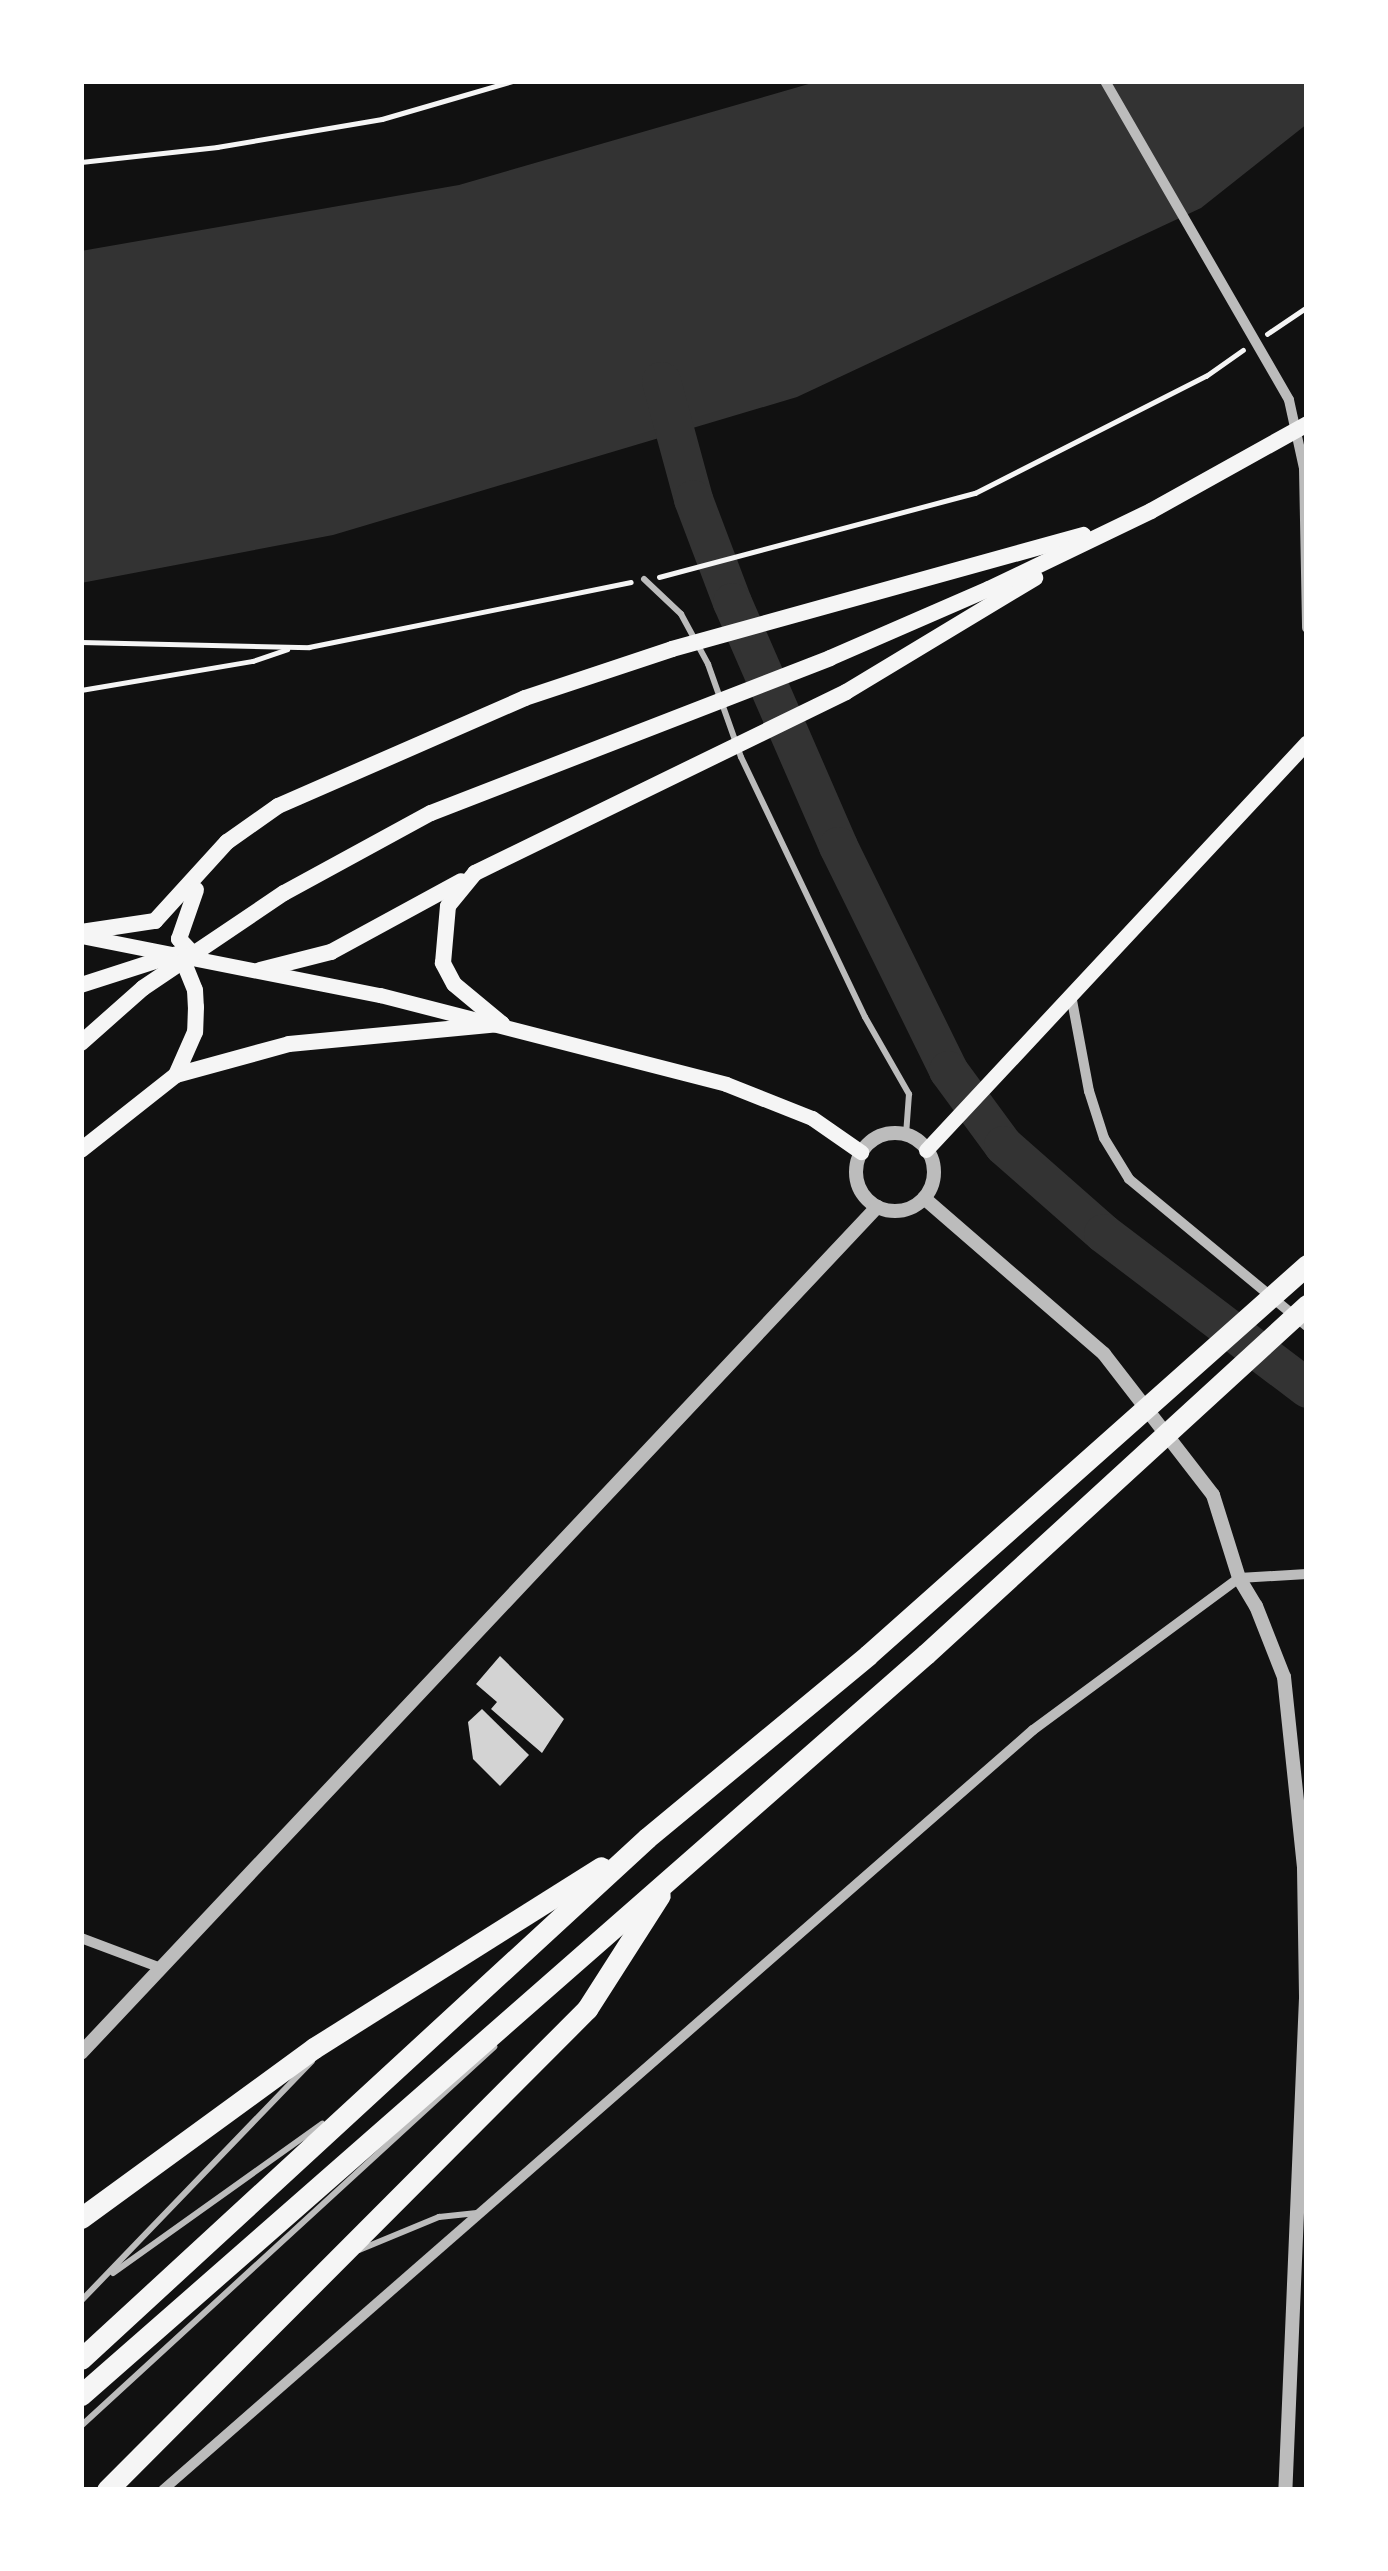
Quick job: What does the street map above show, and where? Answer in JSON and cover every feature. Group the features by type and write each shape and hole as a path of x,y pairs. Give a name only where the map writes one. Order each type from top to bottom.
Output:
{"highway":[{"path":"81,2359 647,1838 1048,1498 1302,1269"},
{"path":"81,2395 1071,1521 1307,1305"},
{"path":"81,2218 344,2029 647,1838"},
{"path":"106,2490 587,2009 674,1873"}],"main road":[{"path":"81,1043 143,988 284,892 430,813 830,658 1128,522 1307,424"},
{"path":"81,934 155,921 248,825 305,790 525,698 673,649 1128,522"},
{"path":"260,970 332,952 475,873 846,692 1128,522"},
{"path":"926,1150 1307,742"},
{"path":"199,958 180,944 180,929 213,857"},
{"path":"475,873 448,906 442,963 454,984 502,1024"},
{"path":"81,934 502,1024 726,1084 812,1118 861,1152"},
{"path":"81,985 180,953"},
{"path":"176,1075 195,1032 195,990 180,953"},
{"path":"81,1150 176,1075 289,1044 502,1024"}],"street":[{"path":"1105,81 1265,352 1288,400 1304,468 1307,628"},
{"path":"1071,995 1089,1091 1104,1138 1130,1179 1307,1326"},
{"path":"906,1135 926,1150 934,1174 924,1198 902,1211 877,1207 859,1189 861,1152 881,1136 906,1135"},
{"path":"924,1198 1104,1354 1213,1495 1239,1578 1256,1606 1283,1677 1304,1868 1306,1998 1285,2490"},
{"path":"81,2053 877,1207"},
{"path":"164,2490 1033,1730 1239,1578 1307,1574"},
{"path":"81,1938 160,1968"}],"lane":[{"path":"644,579 681,614 709,664 741,757 865,1017 909,1094 906,1135"},
{"path":"81,2426 380,2157 674,1873"},
{"path":"81,2301 344,2029"},
{"path":"98,2283 388,2077"},
{"path":"310,2281 400,2230 439,2217 482,2212"}],"path":[{"path":"81,162 217,147 382,119 513,81"},
{"path":"678,575 975,493 1206,376 1307,307"},
{"path":"81,690 253,661 293,647 644,579"},
{"path":"81,642 293,647"}],"shaded area":[{"path":"819,81 1307,81 1307,124 1201,208 797,397 333,535 81,583 81,251 459,185"}],"building":[{"path":"500,1656 564,1719 542,1753 491,1709 497,1702 476,1684"},
{"path":"482,1709 529,1755 500,1786 473,1759 468,1722"}],"waterway":[{"path":"661,381 693,499 732,602 838,846 948,1070 1003,1145 1103,1233 1307,1388"}]}
